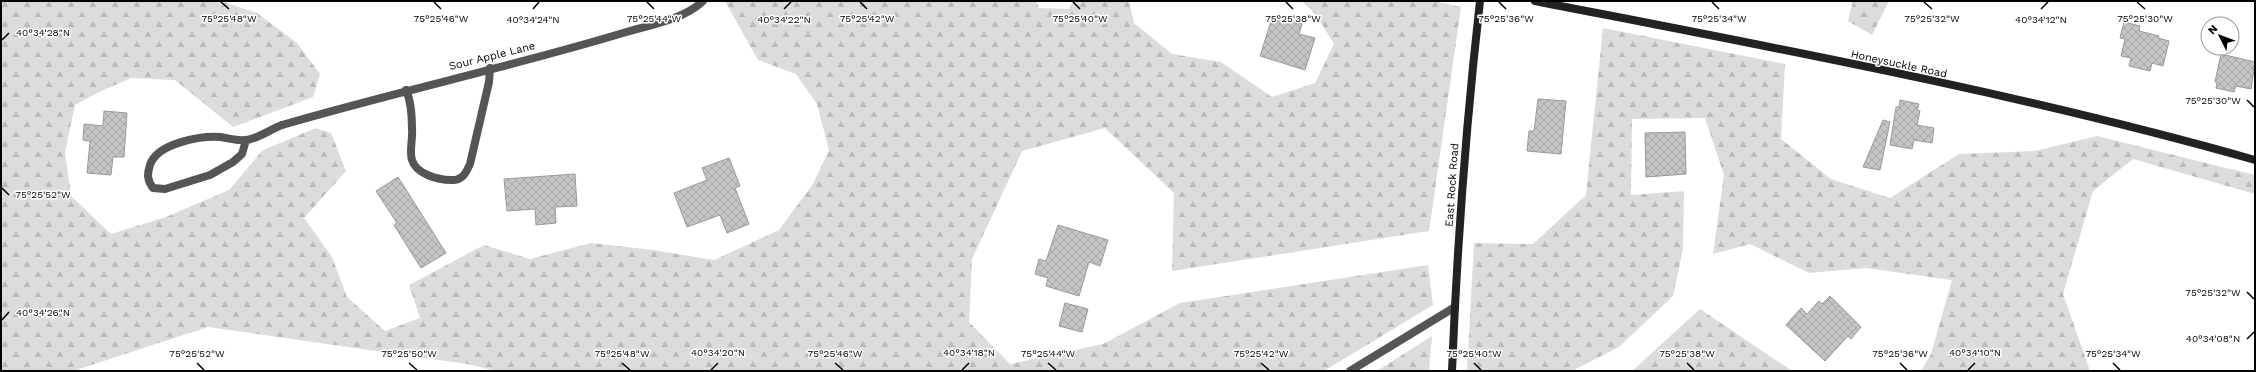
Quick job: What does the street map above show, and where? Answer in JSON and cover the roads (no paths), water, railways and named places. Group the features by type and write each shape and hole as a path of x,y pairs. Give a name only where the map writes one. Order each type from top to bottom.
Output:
{"street":[{"name":"Sour Apple Lane","path":"246,140 282,125 406,90 593,42 685,14 704,1"},
{"name":"East Rock Road","path":"1452,371 1470,86 1480,1"},
{"name":"Honeysuckle Road","path":"1535,1 2038,103 2155,131 2255,160"},
{"path":"406,90 412,129 412,160 418,169 427,174 442,180 456,181 466,174 470,164 489,82 490,68"},
{"path":"219,137 246,140 242,154 232,162 210,174 165,189 153,188 148,181 148,172 152,160 159,152 171,144 219,137"},
{"path":"1350,371 1455,307"}]}
